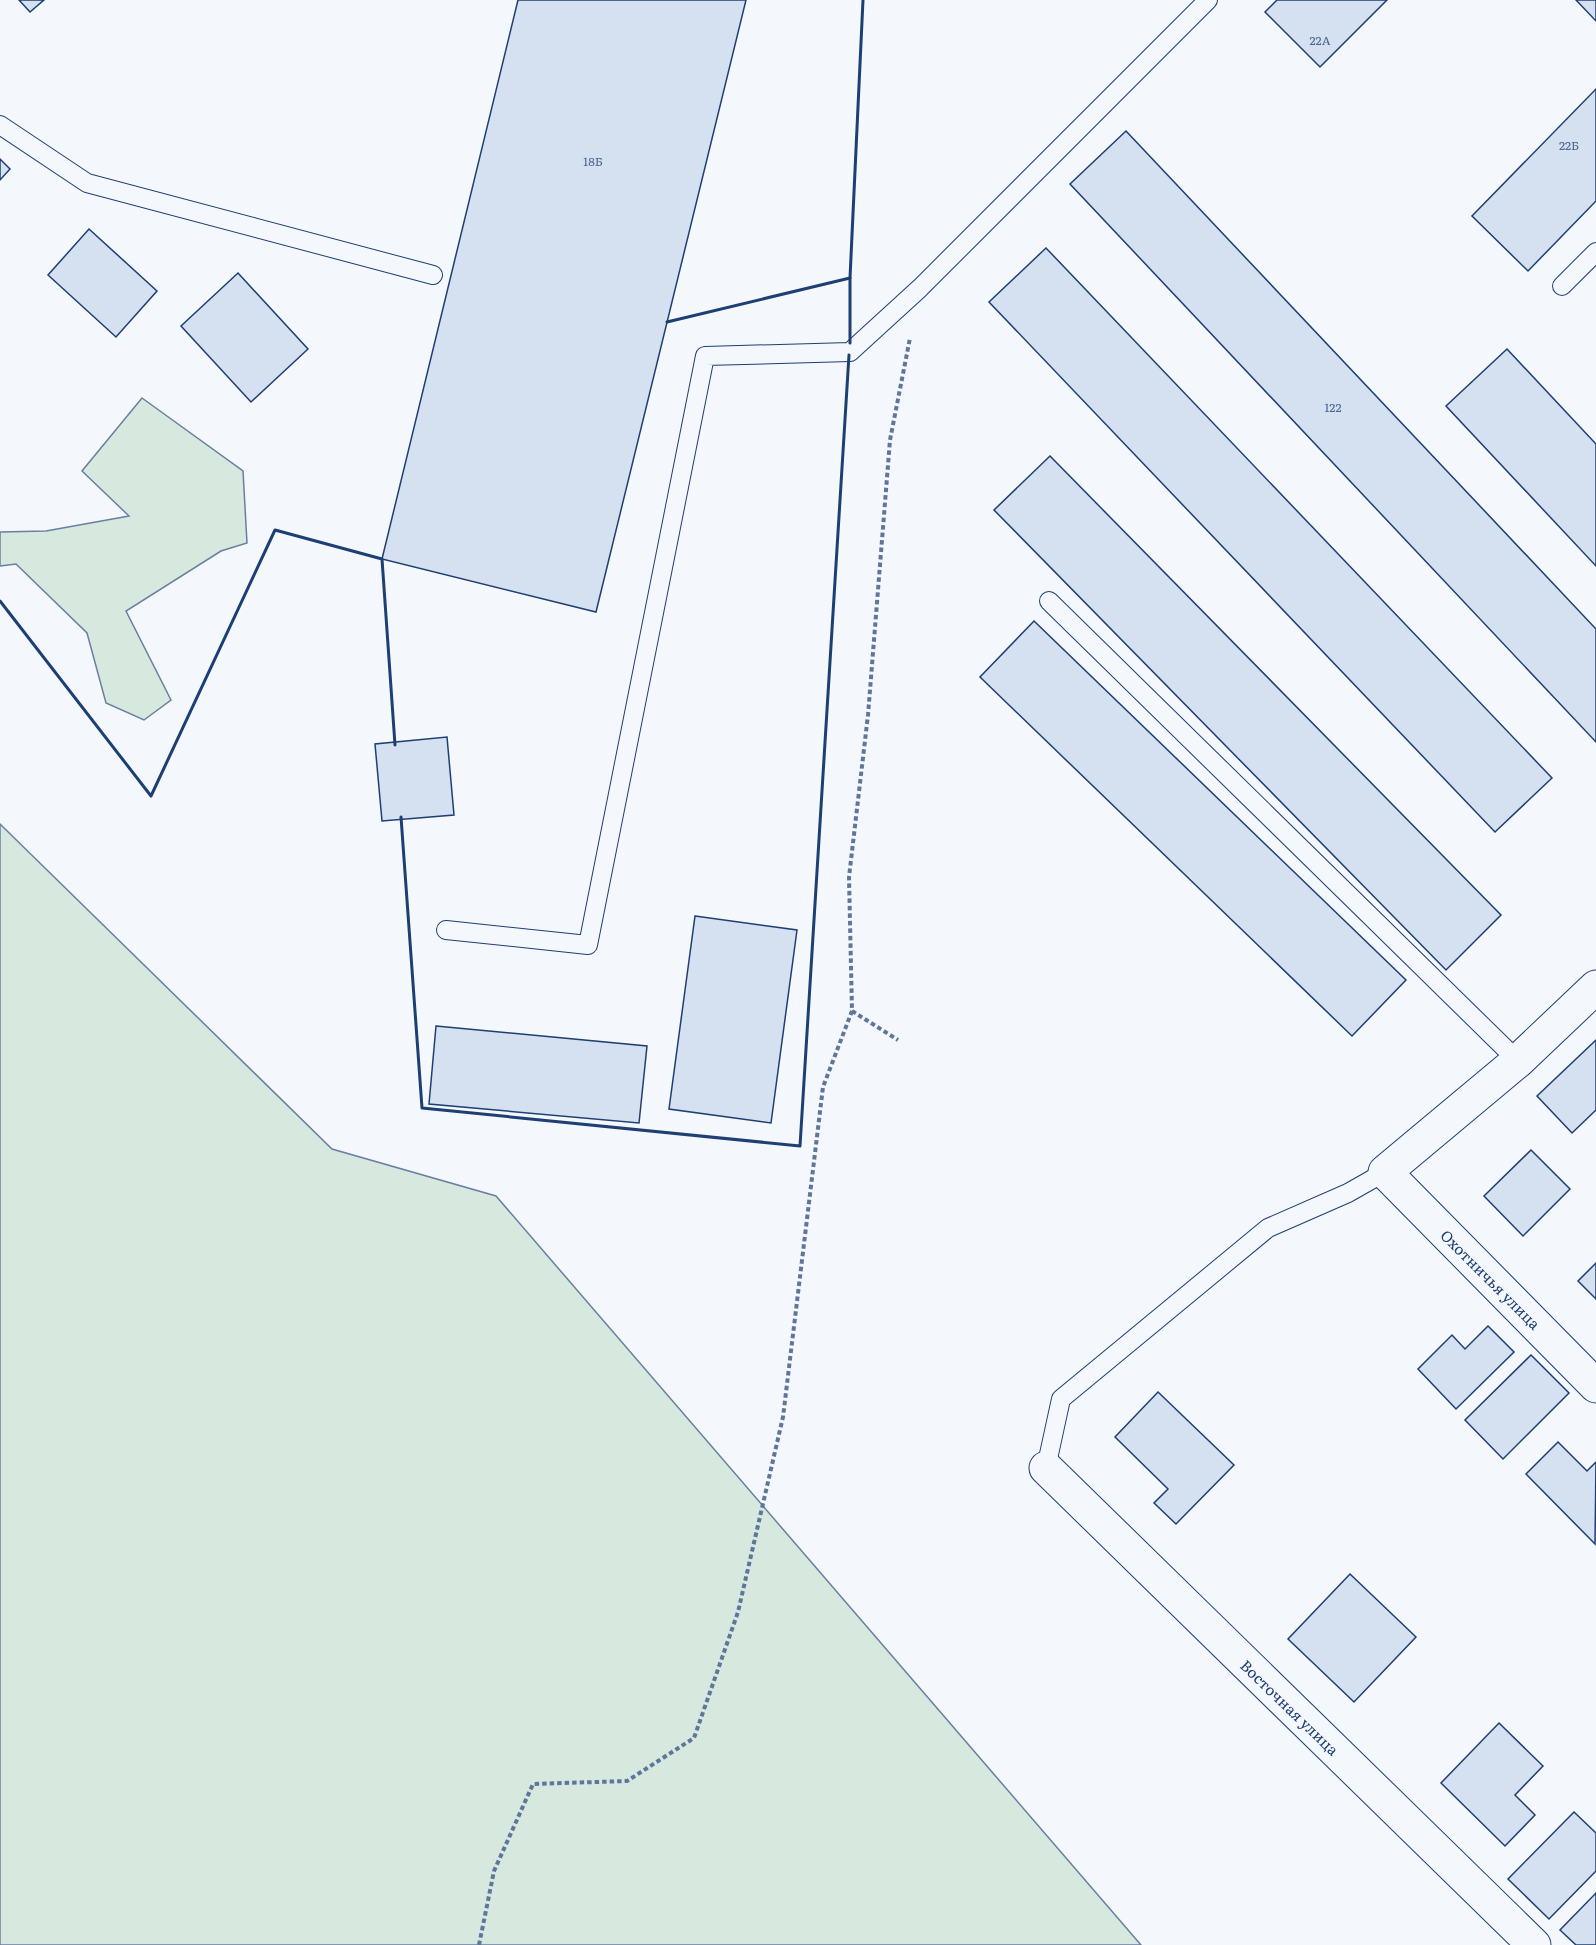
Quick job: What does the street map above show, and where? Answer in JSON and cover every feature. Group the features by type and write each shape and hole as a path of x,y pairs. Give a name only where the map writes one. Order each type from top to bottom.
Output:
{"street":[{"path":"1385,1172 1518,1061 1596,987"},
{"name":"Охотничья улица","path":"1385,1172 1596,1386"},
{"name":"Восточная улица","path":"1046,1468 1534,1945"}],"lane":[{"path":"446,930 588,945 705,356 850,352 920,288 1208,0"},
{"path":"0,125 87,183 433,275"},
{"path":"1562,286 1596,252"},
{"path":"1049,601 1518,1061"},
{"path":"1046,1468 1062,1399 1268,1227 1348,1193 1385,1172"}],"path":[{"path":"479,1945 494,1871 533,1784 627,1781 694,1738 738,1612 783,1417 823,1087 852,1011 849,877 868,715 890,440 920,288"},
{"path":"852,1011 898,1040"}],"shaded area":[{"path":"142,398 243,471 247,543 221,551 126,611 171,700 144,720 106,703 87,633 16,564 0,566 0,532 46,531 129,516 82,471"},
{"path":"0,824 332,1149 496,1196 1141,1945 0,1945"}],"building":[{"path":"19,0 44,0 30,12"},
{"path":"518,0 746,0 596,612 382,559"},
{"path":"1277,0 1387,0 1320,67 1265,12"},
{"path":"1576,0 1596,0 1596,21"},
{"path":"1596,89 1596,201 1528,271 1472,216"},
{"path":"1126,131 1596,629 1596,742 1070,184"},
{"path":"0,159 10,169 0,180"},
{"path":"89,229 157,291 116,337 48,275"},
{"path":"1046,248 1552,778 1495,832 989,302"},
{"path":"238,273 308,349 251,402 181,326"},
{"path":"1507,349 1596,444 1596,566 1446,406"},
{"path":"1050,456 1501,915 1446,970 994,510"},
{"path":"1034,621 1406,980 1352,1036 980,677"},
{"path":"447,737 454,815 382,821 375,744"},
{"path":"695,916 797,930 771,1123 669,1109"},
{"path":"436,1026 647,1046 639,1123 429,1104"},
{"path":"1596,1040 1596,1110 1572,1133 1537,1096"},
{"path":"1531,1150 1570,1189 1523,1236 1484,1196"},
{"path":"1596,1263 1596,1299 1578,1281"},
{"path":"1488,1326 1514,1352 1456,1409 1418,1369 1452,1335 1465,1349"},
{"path":"1531,1355 1569,1393 1503,1459 1465,1420"},
{"path":"1158,1392 1234,1465 1176,1524 1154,1503 1168,1489 1115,1437"},
{"path":"1558,1442 1587,1471 1596,1462 1595,1544 1526,1474"},
{"path":"1350,1574 1416,1637 1354,1702 1288,1639"},
{"path":"1499,1723 1543,1766 1515,1795 1535,1815 1505,1846 1441,1783"},
{"path":"1574,1812 1596,1833 1596,1871 1549,1919 1508,1879"},
{"path":"1596,1893 1596,1945 1576,1945 1560,1930"}],"wall":[{"path":"850,343 850,278 863,0"},
{"path":"667,322 850,278"},
{"path":"401,817 422,1108 800,1146 849,355"},
{"path":"0,601 151,796 275,530 382,559 395,745"}]}
